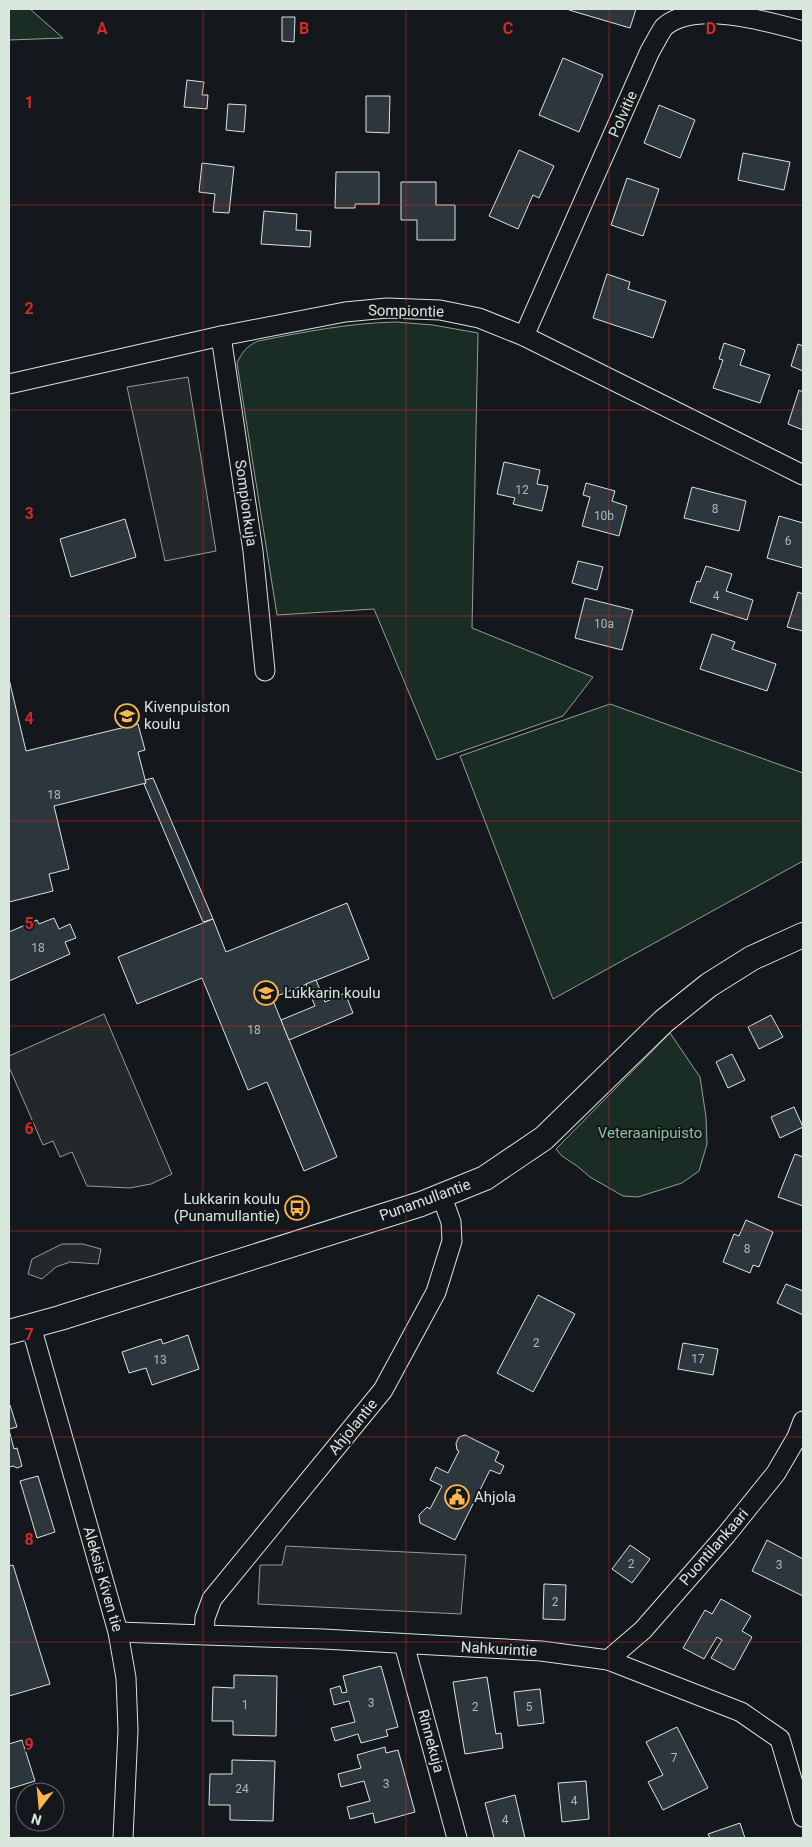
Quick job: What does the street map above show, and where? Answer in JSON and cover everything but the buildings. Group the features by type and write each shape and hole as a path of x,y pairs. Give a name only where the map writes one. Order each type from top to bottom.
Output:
{"street":[{"name":"Polvitie","path":"524,336 650,51 665,26 684,13 704,9 729,11 803,31"},
{"name":"Sompiontie","path":"9,384 221,336 345,312 387,308 440,310 479,318 524,336 803,475"},
{"name":"Sompionkuja","path":"221,336 254,551 265,671"},
{"name":"Punamullantie","path":"20,1329 442,1197 485,1178 544,1138 664,1021 709,985 752,958 803,935"},
{"name":"Ahjolantie","path":"204,1634 205,1618 212,1599 383,1390 436,1292 452,1241 451,1222 442,1197"},
{"name":"Aleksis Kiven tie","path":"20,1329 118,1632 126,1678 128,1730 123,1838"},
{"name":"Puontilankaari","path":"608,1660 643,1630 726,1535 776,1473 798,1437 803,1421"},
{"name":"Nahkurintie","path":"118,1632 204,1634 541,1651 608,1660 741,1712 780,1739 803,1817"},
{"name":"Rinnekuja","path":"404,1644 457,1838"}],"green space":[{"path":"9,9 30,9 63,38 9,40"},
{"path":"396,322 433,325 478,333 472,628 593,677 563,716 437,760 374,609 277,615 237,363 245,350 258,341 344,326"},
{"path":"610,704 803,773 803,861 553,999 460,756"},
{"name":"Veteraanipuisto","path":"670,1033 700,1077 706,1117 707,1144 699,1171 682,1183 638,1197 623,1196 590,1177 562,1156 556,1149"}],"shaded area":[{"path":"188,377 216,551 165,561 127,387"},
{"path":"104,1014 172,1174 151,1184 130,1188 87,1186 72,1152 60,1157 53,1141 43,1145 9,1067 9,1056"},
{"path":"62,1244 83,1244 101,1249 98,1264 70,1262 56,1267 42,1279 28,1274 32,1259"},
{"path":"286,1546 466,1555 461,1614 258,1604 260,1565 282,1565"}],"place":[{"name":"Kivenpuiston koulu","path":"127,716"},
{"name":"Lukkarin koulu","path":"266,993"},
{"name":"Lukkarin koulu (Punamullantie)","path":"297,1208"},
{"name":"Ahjola","path":"457,1497"}]}
